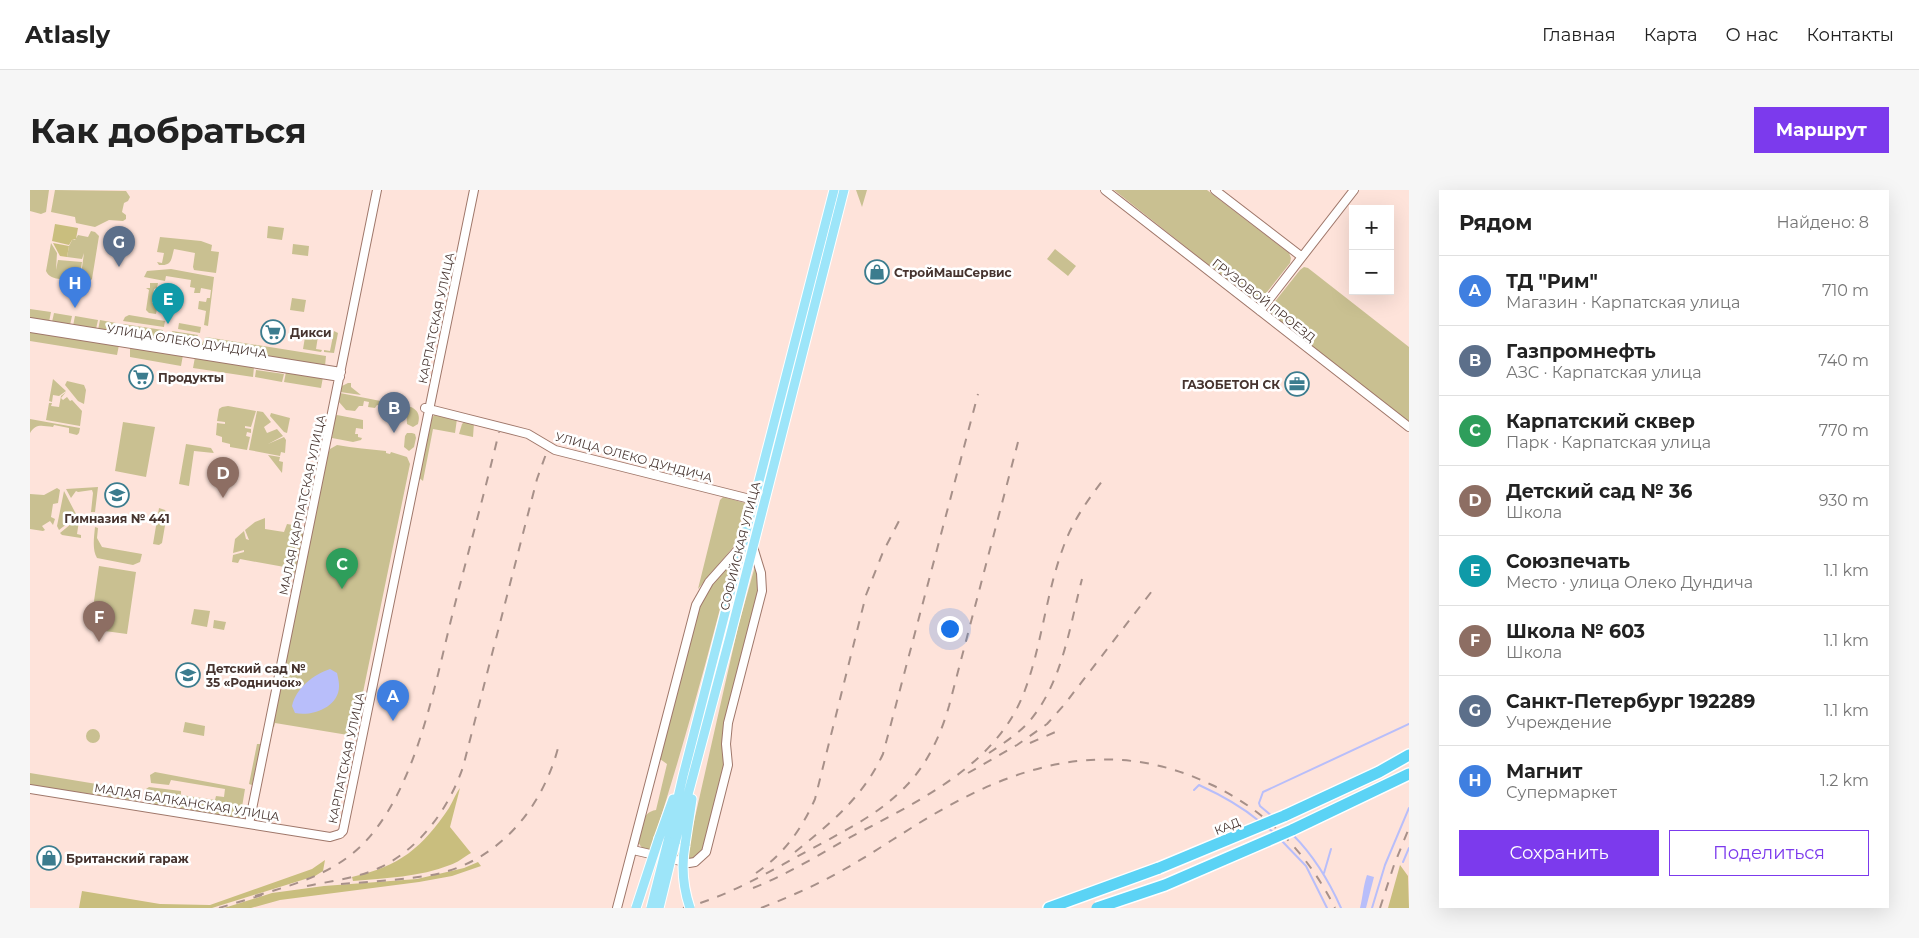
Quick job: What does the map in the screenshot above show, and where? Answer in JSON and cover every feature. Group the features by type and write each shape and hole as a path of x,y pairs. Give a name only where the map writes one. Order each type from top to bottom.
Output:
{"highway":[{"name":"КАД","path":"1049,908 1159,868 1244,834 1379,772 1409,755"},
{"path":"1097,908 1165,885 1353,802 1409,774"}],"main road":[{"name":"СОФИЙСКАЯ УЛИЦА","path":"672,842 683,776 834,190"},
{"name":"СОФИЙСКАЯ УЛИЦА","path":"672,842 692,800 693,779 844,190"},
{"path":"636,908 672,842"},
{"path":"651,908 672,842"},
{"path":"659,908 672,842"},
{"path":"672,842 682,865 683,880 690,908"}],"street":[{"name":"МАЛАЯ КАРПАТСКАЯ УЛИЦА","path":"249,824 377,190"},
{"name":"КАРПАТСКАЯ УЛИЦА","path":"427,408 469,190"},
{"name":"КАРПАТСКАЯ УЛИЦА","path":"340,834 343,804 474,190"},
{"name":"ГРУЗОВОЙ ПРОЕЗД","path":"1105,190 1409,427"},
{"path":"1215,190 1302,258"},
{"path":"1260,311 1354,190"},
{"name":"УЛИЦА ОЛЕКО ДУНДИЧА","path":"30,322 340,374"},
{"name":"УЛИЦА ОЛЕКО ДУНДИЧА","path":"30,328 340,374"},
{"name":"УЛИЦА ОЛЕКО ДУНДИЧА","path":"427,408 528,434 555,450 754,500"},
{"path":"617,908 696,606 709,582 742,545"},
{"path":"633,850 689,863 698,860 706,852 728,765 726,744 728,723 762,591 761,572 753,547"},
{"name":"МАЛАЯ БАЛКАНСКАЯ УЛИЦА","path":"30,789 330,837 340,834"}],"shaded area":[{"path":"30,190 49,190 46,212 41,214 30,211"},
{"path":"55,190 126,191 130,197 124,203 122,212 126,215 126,219 123,221 109,220 95,227 76,223 75,217 51,212"},
{"path":"856,190 867,190 862,207"},
{"path":"1114,190 1207,190 1289,253 1290,263 1263,297 1254,301"},
{"path":"55,224 78,228 76,239 72,240 69,245 52,241"},
{"path":"268,226 284,228 282,240 267,238"},
{"path":"91,231 99,236 92,279 88,283 80,282 84,253 82,259 67,257 69,246 78,235 88,237"},
{"path":"160,237 201,241 212,245 211,251 219,252 216,273 194,270 195,253 174,249 169,263 159,265 157,262 162,263 164,253 157,252"},
{"path":"51,243 57,253 56,270 58,260 82,262 79,282 48,275 46,271"},
{"path":"53,243 69,246 67,257 60,256"},
{"path":"293,244 309,246 308,256 292,254"},
{"path":"1055,249 1076,266 1068,276 1047,259"},
{"path":"1304,267 1308,268 1409,347 1409,422 1271,314 1273,304"},
{"path":"171,269 214,277 208,326 204,325 206,311 198,309 199,301 206,302 207,298 210,298 211,290 201,288 200,293 194,293 195,288 190,287 191,280 166,276 165,281 144,277 147,271"},
{"path":"150,283 158,283 157,288 154,289 152,303 158,304 156,314 149,313 146,310 149,290 146,288 150,288"},
{"path":"292,298 306,300 304,312 290,310"},
{"path":"30,309 51,312 49,322 30,319"},
{"path":"54,313 72,316 70,325 52,322"},
{"path":"129,315 165,321 164,327 123,321"},
{"path":"75,316 98,320 96,329 73,326"},
{"path":"100,320 116,323 114,332 98,330"},
{"path":"179,323 201,327 200,333 178,329"},
{"path":"123,324 163,330 162,337 153,336 153,338 122,334"},
{"path":"319,330 316,349 322,350 321,352 303,349 305,337"},
{"path":"30,331 119,345 117,355 30,341"},
{"path":"172,331 198,335 194,343 181,338 180,341 176,340"},
{"path":"334,331 338,333 334,353 324,352 324,350 330,351"},
{"path":"206,337 326,356 325,366 200,346"},
{"path":"130,347 183,355 181,366 130,357"},
{"path":"195,357 254,367 253,377 193,368"},
{"path":"256,370 284,374 282,382 255,377"},
{"path":"286,372 323,377 321,388 284,382"},
{"path":"53,379 66,391 59,396 53,395 52,402 49,401"},
{"path":"67,381 84,385 86,390 84,404 78,401 65,385"},
{"path":"351,383 351,387 361,395 340,392 342,386"},
{"path":"66,392 61,398 63,400 67,397 70,401 72,400 82,411 80,426 46,420 49,403 52,403 51,406 59,407 61,396"},
{"path":"340,393 406,406 402,406 401,409 377,405 375,408 368,407 369,402 364,401 363,406 359,406 355,411 346,410 339,402"},
{"path":"228,406 256,411 251,427 245,426 245,428 251,429 251,433 247,432 246,436 250,437 247,450 230,447 230,444 222,442 222,437 216,435 217,423 225,424 225,422 217,421 219,409"},
{"path":"406,406 416,410 418,414 418,424 413,427 407,424"},
{"path":"257,411 263,412 271,422 264,427 267,433 277,429 283,436 268,444 284,437 286,440 285,453 281,452 280,456 249,450"},
{"path":"271,413 290,418 287,433 270,416"},
{"path":"435,414 457,419 455,433 433,429 423,481 418,477 431,419"},
{"path":"335,416 363,420 363,429 356,428 355,434 362,438 361,440 353,442 332,438"},
{"path":"30,419 80,428 79,433 77,435 69,433 69,428 54,425 53,427 37,426 30,433"},
{"path":"465,421 474,423 473,437 459,434"},
{"path":"123,422 155,427 146,477 115,471"},
{"path":"407,433 415,434 416,438 414,447 409,451 404,447 405,436"},
{"path":"186,444 211,448 214,453 194,451 189,486 179,484"},
{"path":"337,445 386,451 386,453 390,454 391,452 407,457 410,464 354,736 275,723 274,727 272,727 328,454 330,449"},
{"path":"268,455 280,457 279,461 283,462 282,473"},
{"path":"98,487 95,512 91,512 92,490 76,491 71,498 66,489"},
{"path":"57,488 60,490 58,503 53,504 51,517 55,519 53,525 50,521 42,526 45,530 43,531 30,529 30,494 44,495"},
{"path":"64,491 77,516 59,530 57,526"},
{"path":"723,497 745,503 735,545 698,589 720,500"},
{"path":"159,508 165,510 167,514 162,543 159,545 153,544"},
{"path":"265,518 265,529 284,532 287,524 299,526 293,558 285,558 284,564 290,566 290,568 240,559 238,563 232,562 233,555 244,552 244,550 233,553 235,539 244,531 246,539 249,540 245,530 255,522"},
{"path":"77,519 79,521 77,534 81,535 81,538 60,533"},
{"path":"95,527 98,528 97,538 102,547 142,554 140,562 133,565 97,558 94,547"},
{"path":"302,527 305,527 296,573 292,572"},
{"path":"728,564 731,566 704,668 654,839 688,848 738,627 755,566 759,586 725,722 724,770 703,850 695,858 687,860 642,848 638,842 641,827 647,814 656,810 667,764 660,759 700,604 709,587"},
{"path":"99,566 136,572 127,634 90,629"},
{"path":"194,609 210,611 207,627 191,624"},
{"path":"214,620 226,622 224,630 213,628"},
{"path":"185,722 205,726 204,736 183,732"},
{"path":"93,729 98,731 100,736 98,741 93,743 88,741 86,736 88,731"},
{"path":"257,744 261,744 252,785 249,784"},
{"path":"155,772 245,789 240,819 144,803 146,789 149,787 181,791 181,795 215,800 216,796 224,797 225,789 171,780 169,785 151,783 150,775"},
{"path":"30,773 139,791 138,801 30,785"},
{"path":"460,788 450,827 471,853 453,864 427,872 353,881 352,877 369,873 397,861 419,845 439,822"},
{"path":"325,860 323,871 315,876 212,908 79,908 82,891 160,904 210,905 312,869"},
{"path":"478,862 481,866 452,876 419,882 280,900 251,908 224,908 272,893 324,886 417,879 464,868"},
{"path":"1400,865 1408,876 1409,908 1388,908"}],"water":[{"path":"330,669 337,673 339,685 335,699 317,711 302,714 295,713 292,706 297,693 317,675"},
{"path":"1367,875 1374,877 1366,908 1360,908 1365,884"}],"waterway":[{"path":"1273,817 1260,806 1259,803 1263,792 1409,724"},
{"path":"1194,790 1199,785 1223,797 1259,821"},
{"path":"1372,908 1385,865 1409,808"},
{"path":"1267,827 1275,834"},
{"path":"1293,835 1308,851 1320,869 1341,908"},
{"path":"1280,839 1306,866 1327,908"},
{"path":"1403,862 1409,848"},
{"path":"1324,873 1331,849"}],"railway":[{"path":"795,852 833,820 856,796 883,754 978,394"},
{"path":"255,896 310,878 324,872 348,857 360,847 380,824 396,797 410,767 431,702 499,432"},
{"path":"683,908 717,897 750,882 850,828 886,804 915,776 938,738 949,706 1018,442"},
{"path":"307,886 362,874 394,860 420,839 450,797 463,767 537,479 546,454"},
{"path":"753,888 801,865 925,796 951,780 995,741 1012,717 1025,690 1036,655 1052,583 1067,538 1080,512 1103,480"},
{"path":"756,873 775,858 791,840 804,821 815,799 866,595 883,552 901,517"},
{"path":"989,753 1013,737 1026,725 1048,693 1063,656 1082,579"},
{"path":"968,773 1017,745 1047,724 1064,705 1152,591"},
{"path":"1030,743 1060,730"},
{"path":"341,884 426,876 450,870 473,861 493,848 527,814 540,794 558,748"},
{"path":"761,908 803,891 833,875 930,816 976,792 1009,778 1042,768 1075,761 1109,759 1143,762 1177,771 1212,785 1251,808 1268,821 1299,852 1324,888 1335,908"},
{"path":"1380,908 1409,828"},
{"path":"219,908 262,895"}],"place":[{"name":"Санкт-Петербург 192289","path":"119,267"},
{"name":"СтройМашСервис","path":"877,272"},
{"name":"Магнит","path":"75,308"},
{"name":"Союзпечать","path":"168,324"},
{"name":"Дикси","path":"273,332"},
{"name":"Продукты","path":"141,377"},
{"name":"ГАЗОБЕТОН СК","path":"1297,384"},
{"name":"Газпромнефть","path":"394,433"},
{"name":"Гимназия № 441","path":"117,495"},
{"name":"Детский сад № 36","path":"223,498"},
{"name":"Карпатский сквер","path":"342,589"},
{"name":"Школа № 603","path":"99,642"},
{"name":"Детский сад № 35 «Родничок»","path":"188,675"},
{"name":"ТД \"Рим\"","path":"393,721"},
{"name":"Британский гараж","path":"49,858"}]}
